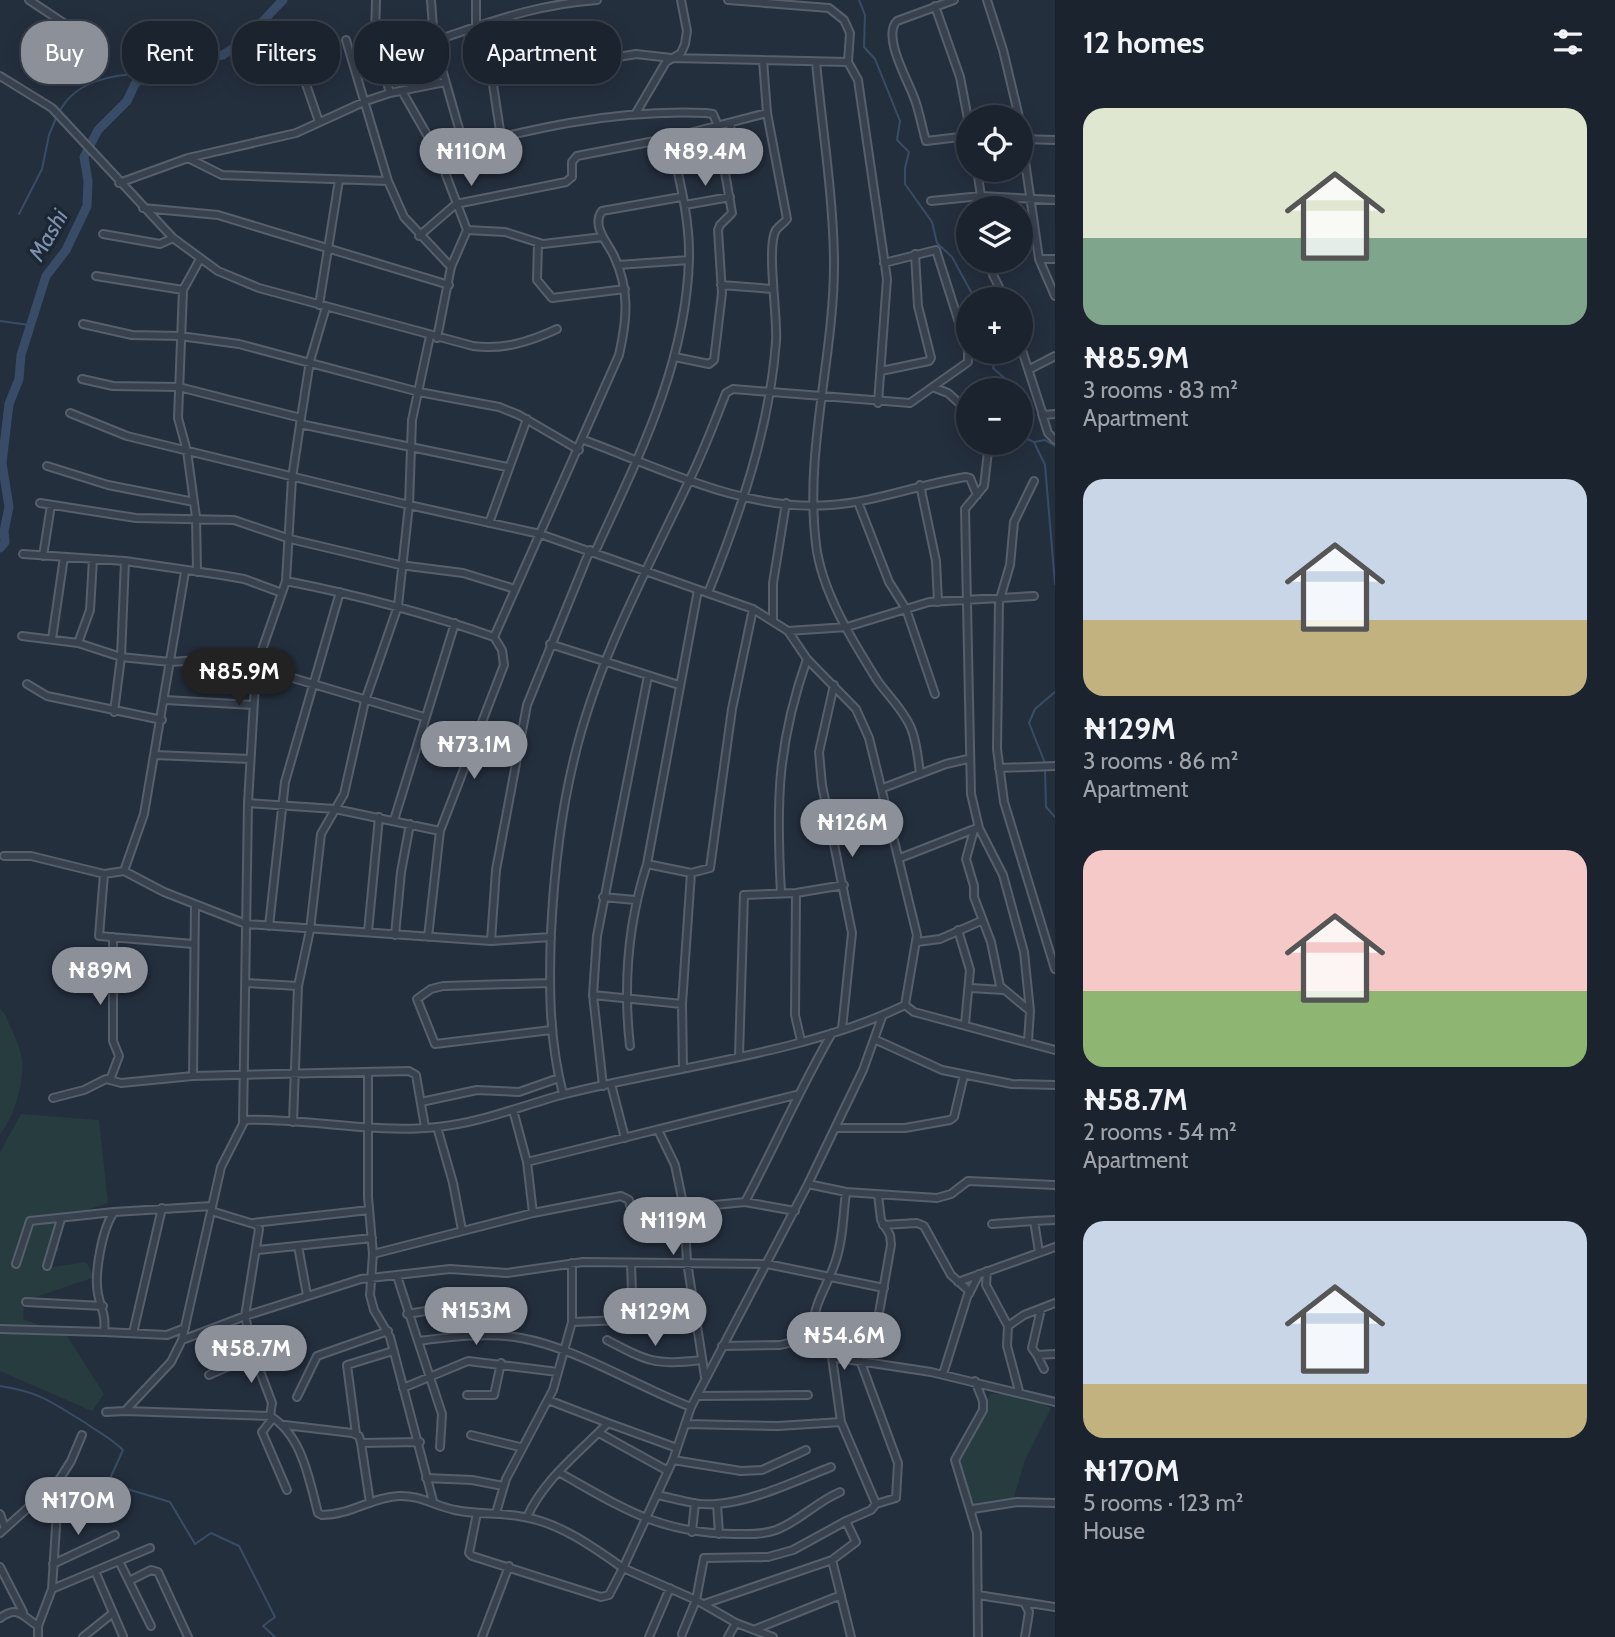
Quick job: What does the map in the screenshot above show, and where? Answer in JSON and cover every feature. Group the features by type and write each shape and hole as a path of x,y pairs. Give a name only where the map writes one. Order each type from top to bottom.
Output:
{"street":[{"path":"29,0 60,21"},
{"path":"376,0 375,40 390,93"},
{"path":"431,0 433,21"},
{"path":"476,0 476,21"},
{"path":"491,21 550,4 597,0"},
{"path":"636,113 666,62 681,53 687,31 681,0"},
{"path":"728,0 829,8 844,20 850,33 848,62 858,80 884,262 887,306 878,402"},
{"path":"807,8 810,0"},
{"path":"954,0 894,24 895,53 916,102 926,141 956,137"},
{"path":"986,0 1003,50 1015,105"},
{"path":"935,6 960,77 965,105"},
{"path":"346,40 388,181 406,221 451,267"},
{"path":"621,56 636,54 671,58 848,62"},
{"path":"708,593 743,495 771,393 777,340 777,298 773,289 774,235 788,219 767,113 763,60"},
{"path":"816,62 834,259 822,398 813,457 813,505 820,566 847,627 878,681 910,725 916,743 920,775"},
{"path":"0,76 61,117 119,183 173,238 200,259 248,284 434,337 480,347 500,347 534,340 556,329"},
{"path":"306,84 319,122"},
{"path":"119,183 188,158 276,139 390,93 435,84"},
{"path":"446,84 464,146"},
{"path":"493,84 501,137"},
{"path":"293,1122 298,986 310,930 321,834 344,794 365,701 398,606 400,565 410,505 410,447 419,392 449,285 451,267 467,230 438,154 401,91"},
{"path":"438,154 501,137 596,117 636,113 713,114 718,126"},
{"path":"419,236 456,204 566,182 572,177 572,162 577,156 670,138 767,113"},
{"path":"675,357 709,364 713,360 721,285 719,230 720,225 732,213 722,155 732,122"},
{"path":"491,941 496,870 527,705 550,644 637,459 670,377 675,357 689,260 685,205 681,197 670,138"},
{"path":"1033,140 1055,141"},
{"path":"188,158 222,175 388,181"},
{"path":"125,1411 171,1362 182,1340 221,1167 243,1122 248,803 256,667 286,581 292,478 310,361 322,306 339,180"},
{"path":"979,182 981,196"},
{"path":"494,637 584,440 619,355 627,318 625,289 618,265 598,223 602,211 681,197"},
{"path":"685,205 730,197"},
{"path":"931,201 956,198"},
{"path":"1033,198 1055,200"},
{"path":"143,208 218,215 449,285"},
{"path":"1033,218 1039,259 1055,296"},
{"path":"467,230 505,232 538,243 603,237"},
{"path":"103,234 160,244 173,238"},
{"path":"538,243 537,280 552,298 625,289"},
{"path":"884,262 936,250 956,313"},
{"path":"881,371 929,361 931,358 918,306 915,254"},
{"path":"197,572 196,517 187,451 179,426 179,387 183,290 200,259"},
{"path":"1039,259 1055,259"},
{"path":"618,265 689,260"},
{"path":"96,276 183,290"},
{"path":"721,285 773,289"},
{"path":"83,324 132,335 180,335 239,344 419,392 499,407 527,419 579,450"},
{"path":"1030,369 1055,356"},
{"path":"563,1094 551,1030 549,983 554,859 574,758 605,663 643,571 690,480 729,390 911,403 965,364"},
{"path":"1028,364 1048,433 1055,440"},
{"path":"82,379 113,386 179,387 300,421 507,467"},
{"path":"935,388 948,393 956,400"},
{"path":"1042,412 1045,415 1055,414"},
{"path":"70,413 127,436 292,478 540,534 753,609 773,620 788,632 807,659 856,709 869,738 900,858 917,942 905,1005"},
{"path":"489,523 507,467 527,419"},
{"path":"584,440 690,480 743,495 786,503 813,505 858,502 920,485 968,477 977,495"},
{"path":"988,455 984,486 965,509 969,602 968,759 976,829 1003,875 1024,952 1030,1011 1028,1042"},
{"path":"47,466 108,485 194,502"},
{"path":"1034,481 1014,522 1010,565 999,599 999,768 1009,821 1055,969"},
{"path":"920,485 936,561 938,602"},
{"path":"858,502 889,582 906,609 935,694"},
{"path":"40,503 136,518 196,517 234,520 290,539 400,565 463,573 515,589"},
{"path":"773,620 773,583 786,503"},
{"path":"44,556 51,505"},
{"path":"23,554 125,561 244,579 282,593"},
{"path":"52,639 64,557"},
{"path":"78,643 90,610 93,559"},
{"path":"114,712 121,657 125,561"},
{"path":"124,872 144,814 185,572"},
{"path":"286,581 398,606 456,623 494,637 502,650 504,665 440,831 428,937"},
{"path":"630,1046 625,1000 635,900 647,863 698,590"},
{"path":"269,926 282,806 292,749 340,592"},
{"path":"788,632 847,627 938,602 1034,596"},
{"path":"647,863 691,873 706,871 713,860 732,709 753,609"},
{"path":"394,820 424,717 456,623"},
{"path":"22,636 78,643 121,657 170,662 215,659 256,667 424,717"},
{"path":"550,644 679,685"},
{"path":"780,892 777,810 780,761 807,659"},
{"path":"603,1086 593,995 603,897 648,676"},
{"path":"27,684 47,696 162,720"},
{"path":"834,685 819,752 822,785 844,885 853,948 842,1029"},
{"path":"165,700 253,705"},
{"path":"155,755 250,759"},
{"path":"883,788 968,759"},
{"path":"999,768 1055,766"},
{"path":"248,803 335,810 440,831"},
{"path":"368,932 379,817"},
{"path":"395,935 401,872 411,824"},
{"path":"900,858 976,829"},
{"path":"976,829 966,859 981,921 991,942 1003,990"},
{"path":"4,856 31,856 104,874 124,872 195,905 246,924 491,941 551,937"},
{"path":"683,1068 682,1004 691,873"},
{"path":"104,874 97,933 99,936 193,944"},
{"path":"739,1055 743,897 748,892 796,893 844,885"},
{"path":"796,893 796,1015 802,1041"},
{"path":"603,897 635,900"},
{"path":"193,1076 195,905"},
{"path":"917,942 940,939 981,921"},
{"path":"958,930 967,952 971,988 965,1024"},
{"path":"110,1080 119,1056 113,1041 113,937"},
{"path":"246,983 298,986"},
{"path":"549,983 443,986 431,989 417,999 435,1044 551,1030"},
{"path":"971,988 1003,990 1030,1011"},
{"path":"593,995 682,1004"},
{"path":"243,1122 437,1127 513,1110 563,1094 802,1041 882,1017 905,1005"},
{"path":"905,1005 914,1012 1055,1050"},
{"path":"477,1513 469,1553 601,1597 609,1595 674,1460 691,1407 836,1128 882,1017"},
{"path":"745,1202 778,1139 796,1095 832,1032"},
{"path":"874,1039 924,1064 964,1075 1012,1084 1055,1085"},
{"path":"368,1072 366,1126 373,1254 372,1303 388,1331 420,1442 433,1501"},
{"path":"53,1098 110,1080 121,1083 244,1074 415,1072 425,1128"},
{"path":"836,1128 905,1128 950,1120 954,1117 964,1075"},
{"path":"421,1102 477,1090 519,1092 559,1078"},
{"path":"611,1084 625,1138"},
{"path":"527,1162 796,1095"},
{"path":"513,1110 527,1162 533,1213"},
{"path":"437,1127 453,1183 462,1230"},
{"path":"659,1130 675,1166 684,1208 687,1262 706,1378"},
{"path":"808,1184 846,1192 937,1198 951,1194 968,1181 1055,1185"},
{"path":"846,1192 836,1262 816,1308 815,1336 832,1357 841,1422 876,1504"},
{"path":"722,1346 780,1345 815,1336 873,1333 891,1245 883,1225 878,1195"},
{"path":"373,1254 533,1213 626,1197 634,1223 640,1224 684,1208 745,1202 795,1210"},
{"path":"133,1333 162,1208"},
{"path":"16,1264 30,1221 162,1208 212,1208 251,1223 259,1229 258,1250 245,1316 254,1355 272,1403 272,1417 262,1433 287,1490"},
{"path":"251,1223 369,1210"},
{"path":"104,1332 97,1269 114,1212"},
{"path":"47,1266 61,1219"},
{"path":"992,1224 1055,1220"},
{"path":"1034,1221 1039,1252"},
{"path":"883,1225 917,1223 924,1226 950,1275 969,1295"},
{"path":"258,1250 372,1238"},
{"path":"298,1245 306,1295"},
{"path":"958,1282 1055,1247"},
{"path":"182,1340 306,1295 373,1277 450,1269 507,1273 572,1263 767,1264 884,1288"},
{"path":"496,1513 503,1486 520,1447 548,1400 558,1372 572,1322 572,1263"},
{"path":"631,1264 633,1320"},
{"path":"397,1276 427,1378 442,1414 440,1447"},
{"path":"978,1276 986,1284 1008,1326 1007,1346 1019,1391"},
{"path":"978,1276 986,1284"},
{"path":"943,1374 978,1276"},
{"path":"26,1302 103,1306"},
{"path":"1008,1326 1055,1303"},
{"path":"407,1314 458,1306"},
{"path":"1041,1309 1032,1348 1044,1369"},
{"path":"572,1322 697,1317"},
{"path":"0,1329 167,1335 185,1328"},
{"path":"297,1397 317,1356 388,1331"},
{"path":"418,1341 457,1336 520,1337 562,1351 691,1407"},
{"path":"607,1340 643,1358 665,1365 701,1360"},
{"path":"370,1503 361,1443 356,1434 348,1365 393,1351"},
{"path":"1037,1355 1055,1354"},
{"path":"209,1375 254,1355"},
{"path":"832,1357 943,1374 1055,1402"},
{"path":"682,1634 696,1600 704,1558 768,1557 793,1550 871,1510 876,1504 896,1498 898,1463 860,1360"},
{"path":"403,1388 468,1361 558,1372"},
{"path":"467,1395 494,1395 501,1363"},
{"path":"975,1381 983,1401 983,1410 956,1460 972,1512 978,1546 978,1637"},
{"path":"697,1396 808,1395"},
{"path":"548,1400 677,1448"},
{"path":"106,1412 272,1417 285,1425 356,1434"},
{"path":"686,1424 778,1426 841,1422"},
{"path":"527,1517 538,1493 560,1473 583,1445 608,1423"},
{"path":"285,1425 307,1468 318,1513 350,1513 370,1503 396,1496 433,1501 445,1508 527,1517 573,1536 623,1568 696,1600 736,1623 773,1637"},
{"path":"599,1433 668,1471"},
{"path":"2,1531 59,1480 82,1435"},
{"path":"471,1436 520,1447"},
{"path":"361,1443 420,1442"},
{"path":"674,1460 741,1471 762,1470 806,1450"},
{"path":"657,1495 695,1503 717,1504 771,1491 831,1468"},
{"path":"560,1473 645,1520 692,1532 719,1534 773,1531 798,1521 839,1492"},
{"path":"426,1478 472,1480 503,1486"},
{"path":"38,1637 38,1626 46,1611 52,1589 59,1480"},
{"path":"972,1512 973,1508 1017,1502 1055,1503"},
{"path":"692,1532 695,1503"},
{"path":"717,1504 719,1534"},
{"path":"0,1514 2,1531"},
{"path":"704,1604 832,1560 856,1542 846,1521"},
{"path":"54,1564 115,1535"},
{"path":"52,1589 150,1548"},
{"path":"832,1560 851,1637"},
{"path":"119,1561 151,1626"},
{"path":"482,1637 509,1566"},
{"path":"0,1567 23,1612 38,1626"},
{"path":"129,1581 150,1570 158,1572 188,1637"},
{"path":"95,1571 123,1636"},
{"path":"649,1637 670,1588"},
{"path":"756,1629 841,1595"},
{"path":"978,1595 1055,1607"},
{"path":"1025,1604 1029,1612 1025,1637"},
{"path":"0,1618 12,1611 23,1612"},
{"path":"82,1637 113,1612"},
{"path":"728,1637 736,1623"}],"green space":[{"path":"0,1009 18,1043 22,1070 14,1110 0,1134"},
{"path":"21,1114 99,1120 108,1203 57,1220 59,1250 40,1269 86,1262 95,1277 24,1301 23,1319 67,1336 104,1394 92,1411 0,1371 0,1152"},
{"path":"990,1394 1024,1394 1051,1408 1025,1460 1013,1500 973,1508 956,1462"}],"waterway":[{"name":"Mashi","path":"0,548 5,542 4,531 9,507 2,463 9,404 19,379 21,355 46,276 66,250 87,206 88,181 84,157 98,130 127,101 135,84 147,74 180,62 223,55 244,41 283,0"},
{"path":"859,0 865,15 864,47 875,59 900,121 897,140 909,152 905,184 932,222 937,243 952,257 968,287"},
{"path":"59,113 74,93 85,86 122,75"},
{"path":"19,214 42,169 49,135 56,118"},
{"path":"0,321 29,325"},
{"path":"994,364 993,368 1004,378"},
{"path":"1034,442 1045,440 1055,446"},
{"path":"1033,442 1045,465 1055,584"},
{"path":"1045,763 1029,723 1035,709 1055,692"},
{"path":"1045,769 1046,807 1055,817"},
{"path":"0,1386 25,1391 45,1399 114,1442 123,1450 108,1483 170,1502 195,1544 211,1533 239,1546 275,1617 263,1626 275,1637"}]}
